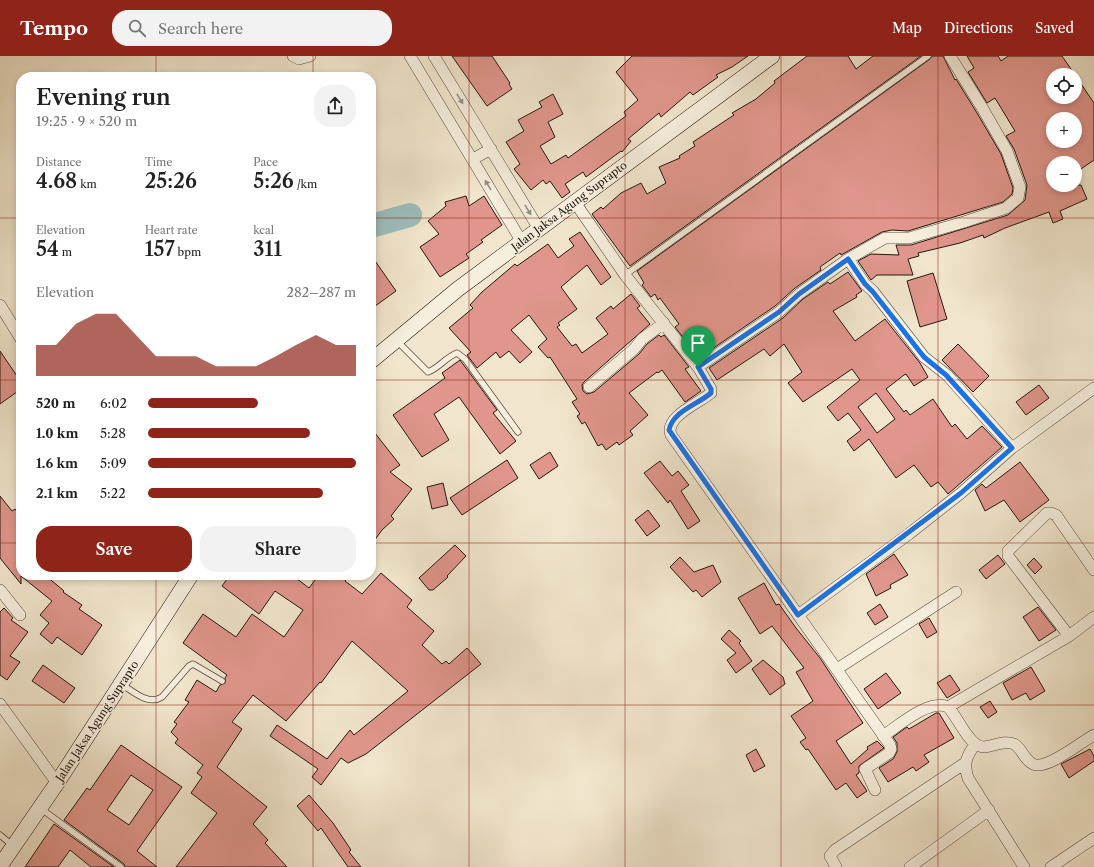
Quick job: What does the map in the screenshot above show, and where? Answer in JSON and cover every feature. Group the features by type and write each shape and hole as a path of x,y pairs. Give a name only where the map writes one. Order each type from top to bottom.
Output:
{"main road":[{"name":"Jalan Jaksa Agung Suprapto","path":"376,357 458,288 772,56"},
{"name":"Jalan Jaksa Agung Suprapto","path":"0,866 57,783 188,580"}],"street":[{"path":"293,56 299,59 310,56"},
{"path":"410,56 522,242"},
{"path":"434,56 539,229"},
{"path":"698,367 779,312 799,294 848,259 885,238 909,238 964,222 1006,208 1018,198 1020,194 1020,187 1007,151 984,109 950,56"},
{"path":"473,159 490,149"},
{"path":"574,201 625,275 698,367 710,386 711,393 707,397 676,416 670,423 670,435 892,747 890,751 864,770 875,790"},
{"path":"848,259 865,284 924,357 946,375 1012,448"},
{"path":"0,305 16,331"},
{"path":"589,387 634,349 642,339 664,323"},
{"path":"798,615 955,498 1012,448 1094,388"},
{"path":"1068,636 1008,556 1008,551 1046,513 1052,513 1056,516 1094,570"},
{"path":"0,590 20,614"},
{"path":"837,669 956,592"},
{"path":"948,708 1068,636 1094,617"},
{"path":"0,704 57,783"},
{"path":"883,736 921,711 943,705 948,708 976,744 983,747 1008,742 1018,746 1032,764 1038,766 1055,760 1094,735"},
{"path":"836,867 830,856 835,850 965,763 976,744"},
{"path":"965,763 968,778 989,810 1020,865"},
{"path":"910,867 989,810"},
{"path":"1051,867 1094,838"}],"lane":[{"path":"625,275 928,56"},
{"path":"396,339 428,372 457,353 465,359 518,432"},
{"path":"120,684 145,699 157,700 193,664 222,681"},
{"path":"40,808 121,867"},
{"path":"0,835 13,846"}],"building":[{"path":"452,56 492,56 510,83 509,84 512,89 487,106"},
{"path":"632,56 748,56 732,67 716,75 718,77 693,95 690,92 661,117 659,113 628,139 631,141 622,152 621,151 586,177 583,172 565,184 570,192 562,198 550,181 546,184 543,180 531,190 514,169 520,164 506,142 524,131 518,120 542,107 539,102 553,94 563,114 548,122 555,137 540,146 551,164 566,155 568,158 626,116 624,112 638,100 616,72"},
{"path":"807,56 848,56 856,69 873,56 921,56 630,266 592,214 601,207 603,209 621,193 641,183 647,194 666,183 659,167 680,158 679,156 695,146 693,142 734,115 732,113 756,99 775,83 774,81"},
{"path":"932,56 943,56 955,80 956,79 1001,154 1013,188 1012,194 1003,202 908,231 892,230 882,232 841,255 840,253 820,267 821,270 795,288 775,306 699,358 675,327 679,324 660,298 658,300 655,294 651,297 642,285 644,283 637,271 930,59"},
{"path":"967,56 998,56 1001,61 1008,56 1062,56 1070,68 1046,68 1046,104 1082,104 1082,85 1094,103 1094,160 1082,168 1082,156 1046,156 1046,192 1082,192 1082,187 1087,199 1060,211 1063,219 1053,223 1049,212 1005,228 984,238 983,235 960,243 918,253 919,256 908,259 913,275 877,275 871,280 858,261 871,254 899,255 896,245 911,245 1008,215 1025,200 1027,185 1014,149 1006,136 1015,131 995,98 987,103 968,72 974,68"},
{"path":"466,196 469,206 484,196 502,225 481,240 483,242 466,254 469,258 440,277 420,247 439,234 428,221 446,206 445,202"},
{"path":"580,232 611,277 601,285 587,265 561,287 577,309 558,323 560,325 557,327 572,346 576,344 582,353 608,334 596,318 611,306 613,309 631,294 640,306 637,308 650,324 584,382 582,385 583,391 587,394 594,392 639,354 647,344 659,335 661,337 664,335 689,367 685,369 701,391 685,402 662,370 658,373 657,372 629,393 648,415 630,431 633,435 619,445 617,442 606,450 602,444 598,446 585,422 582,424 577,416 580,414 572,402 577,399 550,357 548,358 538,347 547,339 529,315 511,330 532,352 520,363 509,351 500,358 496,352 477,368 467,355 471,352 449,328 473,308 470,305 482,292 515,264 517,266 548,244 558,258 574,246 569,239"},
{"path":"376,262 396,291 376,305"},
{"path":"848,272 862,291 856,295 857,297 833,311 855,341 885,319 920,363 928,377 914,386 906,374 886,389 904,412 906,410 910,415 933,399 952,427 955,424 967,439 982,426 1002,447 948,494 938,482 931,487 914,465 896,478 869,439 854,451 847,441 861,430 848,413 838,421 827,407 860,380 852,369 803,402 788,383 802,372 784,344 770,356 764,349 717,380 709,368 783,318 803,299 828,282 830,284","holes":["876,393 895,419 877,433 858,407"]},
{"path":"933,273 947,319 920,327 907,281"},
{"path":"958,344 989,376 973,392 942,360"},
{"path":"0,351 16,375 16,393 0,404"},
{"path":"460,360 497,410 493,413 516,441 500,454 459,397 434,414 449,440 422,457 393,415 445,378 442,373"},
{"path":"1039,385 1049,398 1026,415 1016,402"},
{"path":"376,434 400,465 390,472 412,489 391,516 394,519 382,530 376,538"},
{"path":"550,452 558,466 539,479 530,465"},
{"path":"507,460 518,478 462,515 450,498"},
{"path":"660,461 672,476 678,471 689,485 681,491 700,521 688,529 670,500 668,503 644,473"},
{"path":"1020,462 1049,500 1020,522 1004,500 985,511 975,490 982,484 986,488"},
{"path":"443,483 448,505 432,509 427,487"},
{"path":"0,496 12,511 15,509 16,510 16,578 0,558"},
{"path":"648,510 660,526 647,536 635,520"},
{"path":"455,545 466,556 447,576 448,577 433,590 429,590 419,578"},
{"path":"894,554 908,575 890,585 891,588 876,596 866,574"},
{"path":"998,555 1005,564 986,579 979,570"},
{"path":"680,557 694,572 713,565 721,582 702,597 696,590 693,592 670,567"},
{"path":"1034,558 1042,567 1035,574 1027,565"},
{"path":"381,573 412,600 407,607 434,631 422,645 442,664 446,661 449,664 467,648 481,664 366,754 348,763 341,758 321,785 312,777 318,769 270,736 277,725 327,759 350,730 354,735 408,691 352,641 321,683 320,682 286,721 253,695 232,722 242,729 217,767 267,807 253,824 268,840 265,843 287,867 176,867 217,813 191,793 202,777 197,773 203,765 175,743 178,739 171,732 177,724 174,722 189,702 185,700 197,680 216,692 220,685 225,683 225,678 227,675 183,643 203,614 236,637 252,614 284,637 303,610 275,591 259,614 222,586 226,580 299,580 309,588 315,580 346,580 362,594"},
{"path":"26,580 51,580 64,591 63,592 82,605 79,609 102,625 82,655 57,637 52,644 40,634 49,623 40,615 52,601"},
{"path":"764,583 776,605 779,604 820,658 863,723 836,741 851,764 868,749 867,747 877,741 884,748 859,766 859,773 856,775 867,791 857,798 846,783 836,790 808,749 806,750 800,742 806,738 791,716 813,701 796,672 804,668 772,626 760,634 738,598"},
{"path":"880,604 888,617 875,625 867,613"},
{"path":"1038,607 1056,630 1039,641 1023,617"},
{"path":"4,608 13,618 11,620 28,632 10,656 20,662 7,680 0,675 0,612"},
{"path":"929,618 937,632 927,638 919,624"},
{"path":"729,630 741,641 739,643 752,661 736,673 727,660 736,653 721,639"},
{"path":"763,660 783,677 785,684 770,695 752,669"},
{"path":"43,665 75,688 64,703 32,681"},
{"path":"1031,667 1045,691 1030,700 1026,693 1012,700 1003,683"},
{"path":"886,673 901,693 878,709 864,689"},
{"path":"950,675 960,690 947,698 937,683"},
{"path":"990,701 997,712 988,718 980,707"},
{"path":"936,713 939,713 954,738 924,755 929,762 916,771 913,767 888,782 879,768 893,759 897,752 897,743 893,737 907,727 909,729"},
{"path":"121,745 182,787 137,851 157,867 125,867 124,864 64,820 87,788 90,790","holes":["131,775 153,790 129,825 107,810"]},
{"path":"756,749 765,766 754,772 746,755"},
{"path":"1090,749 1094,756 1094,761 1069,778 1061,764"},
{"path":"309,795 333,823 351,850 349,852 361,867 348,867 321,828 318,831 297,806"},
{"path":"54,824 114,867 91,867 70,850 58,867 25,867"}],"waterway":[{"path":"376,225 410,215"}],"route":[{"path":"848,259 865,284 924,357 946,375 1012,448 961,493 909,534 798,615 670,435 670,423 676,416 711,393 709,384 698,367 779,312 799,294 848,259"}]}
